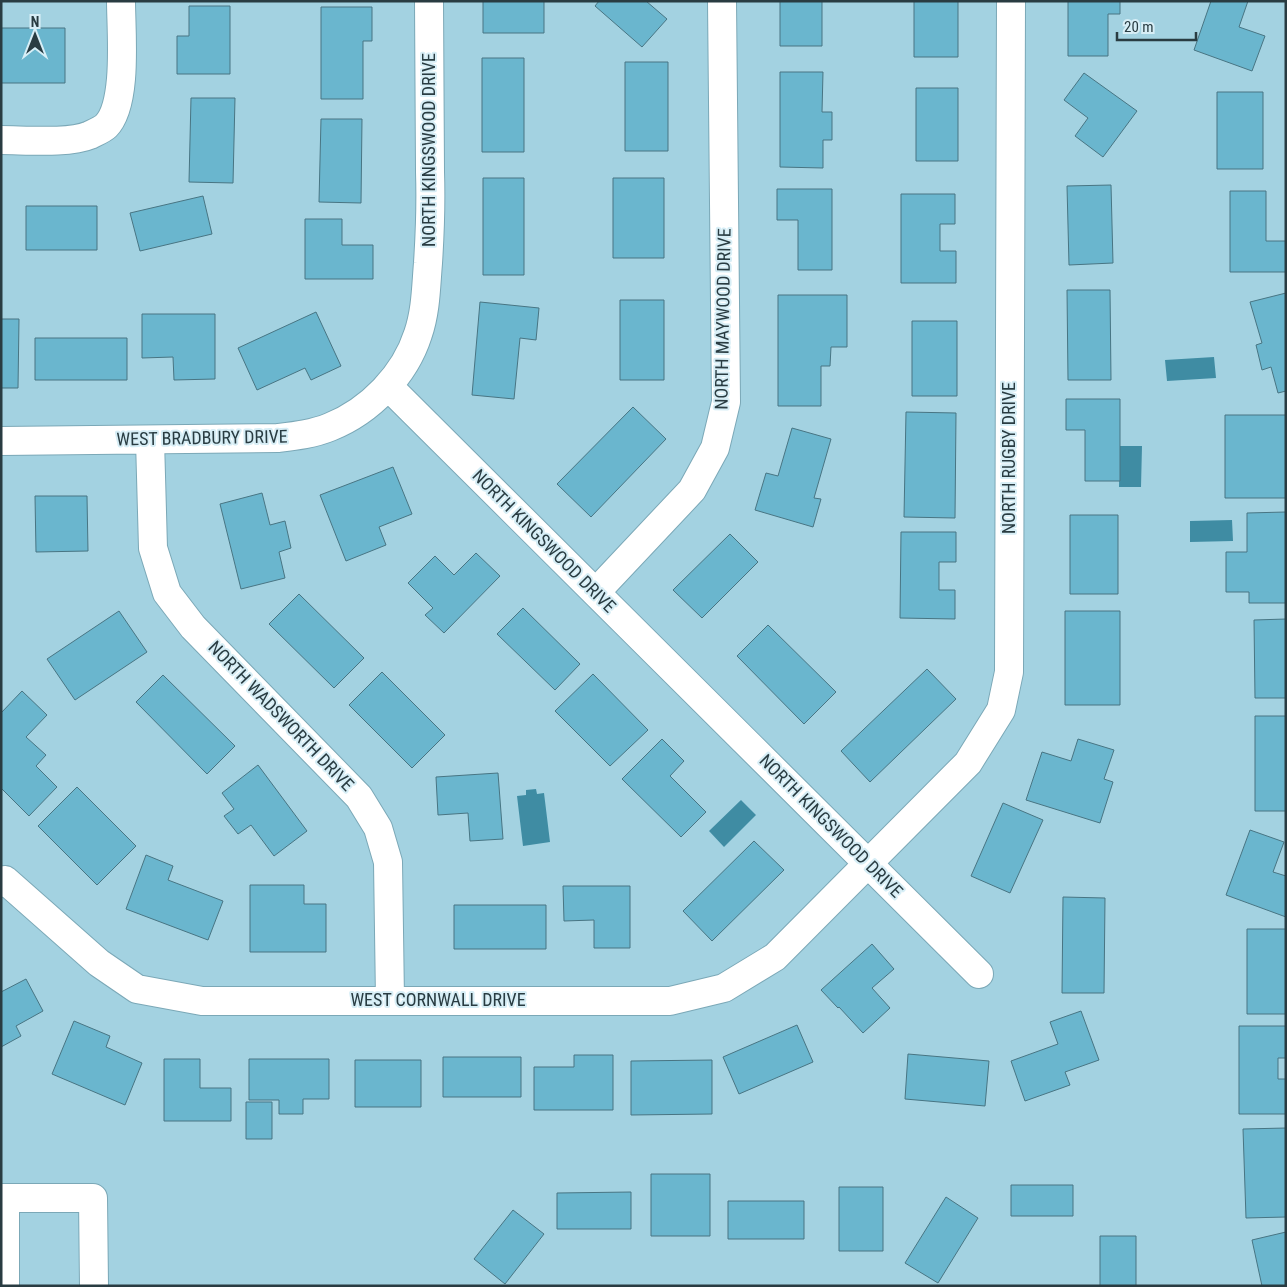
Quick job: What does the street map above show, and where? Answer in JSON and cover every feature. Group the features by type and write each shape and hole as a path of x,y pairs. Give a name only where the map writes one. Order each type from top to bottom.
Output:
{"street":[{"path":"1,140 65,140 88,136 107,126 117,107 121,85 121,1"},
{"name":"NORTH KINGSWOOD DRIVE","path":"429,1 431,213 426,290 418,335 406,360 388,386 979,974"},
{"name":"NORTH MAYWOOD DRIVE","path":"596,592 692,490 715,448 726,402 722,1"},
{"name":"NORTH RUGBY DRIVE","path":"868,863 968,763 1001,710 1009,672 1011,1"},
{"name":"WEST BRADBURY DRIVE","path":"1,441 278,438 304,434 329,427 354,415 374,400 388,386"},
{"name":"NORTH WADSWORTH DRIVE","path":"150,440 153,548 167,593 193,627 360,797 378,828 388,862 390,1000"},
{"name":"WEST CORNWALL DRIVE","path":"3,879 99,963 138,989 202,1001 670,1001 724,988 775,956 868,863"},
{"path":"5,1286 3,1198 93,1198 94,1286"}],"water":[{"path":"1214,357 1216,378 1167,381 1165,360"},
{"path":"1120,446 1142,446 1141,487 1119,487"},
{"path":"1232,520 1233,541 1190,542 1190,521"},
{"path":"536,789 537,794 544,793 550,842 523,846 517,796 526,795 526,790"},
{"path":"741,800 756,815 724,847 709,831"}],"building":[{"path":"483,1 544,1 544,33 483,33"},
{"path":"599,1 646,1 667,19 642,47 595,6"},
{"path":"780,1 822,1 822,46 780,46"},
{"path":"914,1 958,1 958,57 914,57"},
{"path":"1068,1 1120,1 1120,14 1108,14 1108,56 1068,56"},
{"path":"1211,1 1248,1 1239,27 1265,36 1252,71 1194,50"},
{"path":"189,6 230,6 230,74 177,74 177,36 189,36"},
{"path":"321,7 372,7 372,41 363,41 363,99 321,99"},
{"path":"1,28 65,28 65,83 1,83"},
{"path":"482,58 524,58 524,152 482,152"},
{"path":"625,62 668,62 668,151 625,151"},
{"path":"780,72 823,72 822,112 832,112 832,140 823,140 823,168 780,167"},
{"path":"1084,73 1137,111 1103,157 1075,136 1088,118 1064,100"},
{"path":"916,88 958,88 958,161 916,161"},
{"path":"1217,92 1263,92 1263,169 1217,169"},
{"path":"191,98 235,98 233,183 189,182"},
{"path":"321,119 362,119 361,203 319,202"},
{"path":"483,178 524,178 524,275 483,275"},
{"path":"613,178 664,178 664,258 613,258"},
{"path":"1111,185 1113,263 1069,265 1067,186"},
{"path":"777,189 832,189 832,270 798,270 798,220 777,220"},
{"path":"1230,191 1266,191 1266,241 1286,241 1286,272 1230,272"},
{"path":"901,194 955,194 955,224 940,224 940,251 956,251 956,283 901,283"},
{"path":"203,196 212,234 140,251 130,213"},
{"path":"26,206 97,206 97,250 26,250"},
{"path":"305,219 342,219 342,245 373,245 373,279 305,279"},
{"path":"1067,290 1110,290 1111,380 1068,380"},
{"path":"1286,293 1286,391 1278,393 1271,367 1262,370 1256,345 1262,343 1250,302"},
{"path":"778,295 847,295 847,347 831,347 830,366 821,366 821,406 778,406"},
{"path":"620,300 664,300 664,380 620,380"},
{"path":"480,302 539,308 536,340 520,338 514,399 472,395"},
{"path":"316,312 341,366 311,380 305,368 257,390 238,348"},
{"path":"142,314 215,314 215,379 174,380 173,357 142,358"},
{"path":"1,319 19,319 18,388 1,388"},
{"path":"912,321 957,321 957,396 912,396"},
{"path":"35,338 127,338 127,380 35,380"},
{"path":"1066,399 1120,399 1120,481 1085,481 1085,430 1066,430"},
{"path":"633,407 666,439 591,517 557,484"},
{"path":"906,412 956,413 955,518 904,517"},
{"path":"1225,415 1286,415 1286,498 1225,498"},
{"path":"792,428 831,439 814,498 821,499 813,527 755,510 766,473 778,476"},
{"path":"393,467 412,514 379,527 386,545 346,561 320,495"},
{"path":"262,493 270,525 285,521 291,548 279,552 285,578 241,589 220,504"},
{"path":"35,496 87,496 88,551 36,552"},
{"path":"1286,512 1286,603 1249,603 1249,592 1226,592 1226,552 1247,552 1247,513"},
{"path":"1070,515 1118,515 1118,594 1070,594"},
{"path":"901,532 956,532 956,562 939,562 939,590 955,590 955,619 900,618"},
{"path":"730,534 758,562 702,618 673,590"},
{"path":"476,553 500,576 444,633 425,615 433,608 408,583 435,556 454,575"},
{"path":"299,594 364,658 334,688 269,624"},
{"path":"523,608 580,664 555,690 497,634"},
{"path":"119,611 147,652 75,700 47,659"},
{"path":"1065,611 1120,611 1120,705 1065,705"},
{"path":"1286,619 1286,698 1255,698 1254,620"},
{"path":"768,625 836,692 804,724 737,656"},
{"path":"927,669 956,699 870,782 841,751"},
{"path":"382,672 445,735 412,768 349,705"},
{"path":"593,674 648,730 610,766 555,711"},
{"path":"163,675 235,746 207,774 136,702"},
{"path":"22,691 47,715 26,737 46,755 36,766 57,787 29,816 1,788 1,713"},
{"path":"1255,716 1286,716 1286,811 1255,811"},
{"path":"662,739 684,761 670,776 706,812 681,837 622,779"},
{"path":"1078,739 1114,750 1104,779 1113,782 1100,823 1026,800 1042,752 1071,761"},
{"path":"258,765 307,831 274,856 251,825 238,834 224,816 234,809 222,793"},
{"path":"498,773 503,839 470,841 468,813 438,815 436,777"},
{"path":"77,787 136,846 97,885 38,826"},
{"path":"1003,803 1043,820 1010,893 971,876"},
{"path":"1250,830 1284,842 1273,872 1286,876 1286,917 1226,895"},
{"path":"754,841 784,870 712,941 683,911"},
{"path":"146,855 173,866 168,880 223,901 208,940 126,909"},
{"path":"250,885 304,885 304,904 326,904 326,952 250,952"},
{"path":"563,886 630,886 630,948 594,948 594,920 564,921"},
{"path":"1063,897 1105,898 1104,993 1062,993"},
{"path":"454,905 546,905 546,949 454,949"},
{"path":"1247,929 1286,929 1286,1014 1247,1014"},
{"path":"872,944 894,969 872,988 890,1008 863,1033 821,990"},
{"path":"26,979 43,1011 16,1026 21,1036 1,1047 1,992"},
{"path":"1081,1011 1099,1060 1065,1072 1070,1085 1025,1101 1011,1061 1058,1044 1050,1022"},
{"path":"74,1021 110,1036 106,1047 142,1063 125,1105 52,1074"},
{"path":"797,1025 813,1062 739,1094 723,1057"},
{"path":"1239,1026 1286,1026 1286,1058 1278,1058 1278,1079 1286,1079 1286,1114 1239,1114"},
{"path":"908,1054 989,1061 985,1106 905,1099"},
{"path":"574,1055 613,1055 613,1110 534,1110 534,1067 574,1067"},
{"path":"443,1057 521,1057 521,1097 443,1097"},
{"path":"164,1059 200,1059 200,1088 231,1088 231,1121 164,1121"},
{"path":"249,1059 329,1059 329,1099 303,1099 303,1114 279,1114 279,1100 249,1100"},
{"path":"355,1060 421,1060 421,1107 355,1107"},
{"path":"712,1060 712,1114 631,1115 631,1061"},
{"path":"246,1102 272,1102 272,1139 246,1139"},
{"path":"1286,1128 1286,1217 1246,1218 1243,1129"},
{"path":"651,1174 710,1174 710,1236 651,1236"},
{"path":"1011,1185 1073,1185 1073,1216 1011,1216"},
{"path":"839,1187 883,1187 883,1251 839,1251"},
{"path":"631,1192 631,1229 557,1229 557,1193"},
{"path":"946,1197 978,1218 938,1283 905,1263"},
{"path":"728,1201 804,1201 804,1239 728,1239"},
{"path":"513,1210 544,1234 505,1284 474,1259"},
{"path":"1286,1232 1286,1286 1262,1286 1252,1240"},
{"path":"1100,1236 1136,1236 1136,1286 1100,1286"}]}
